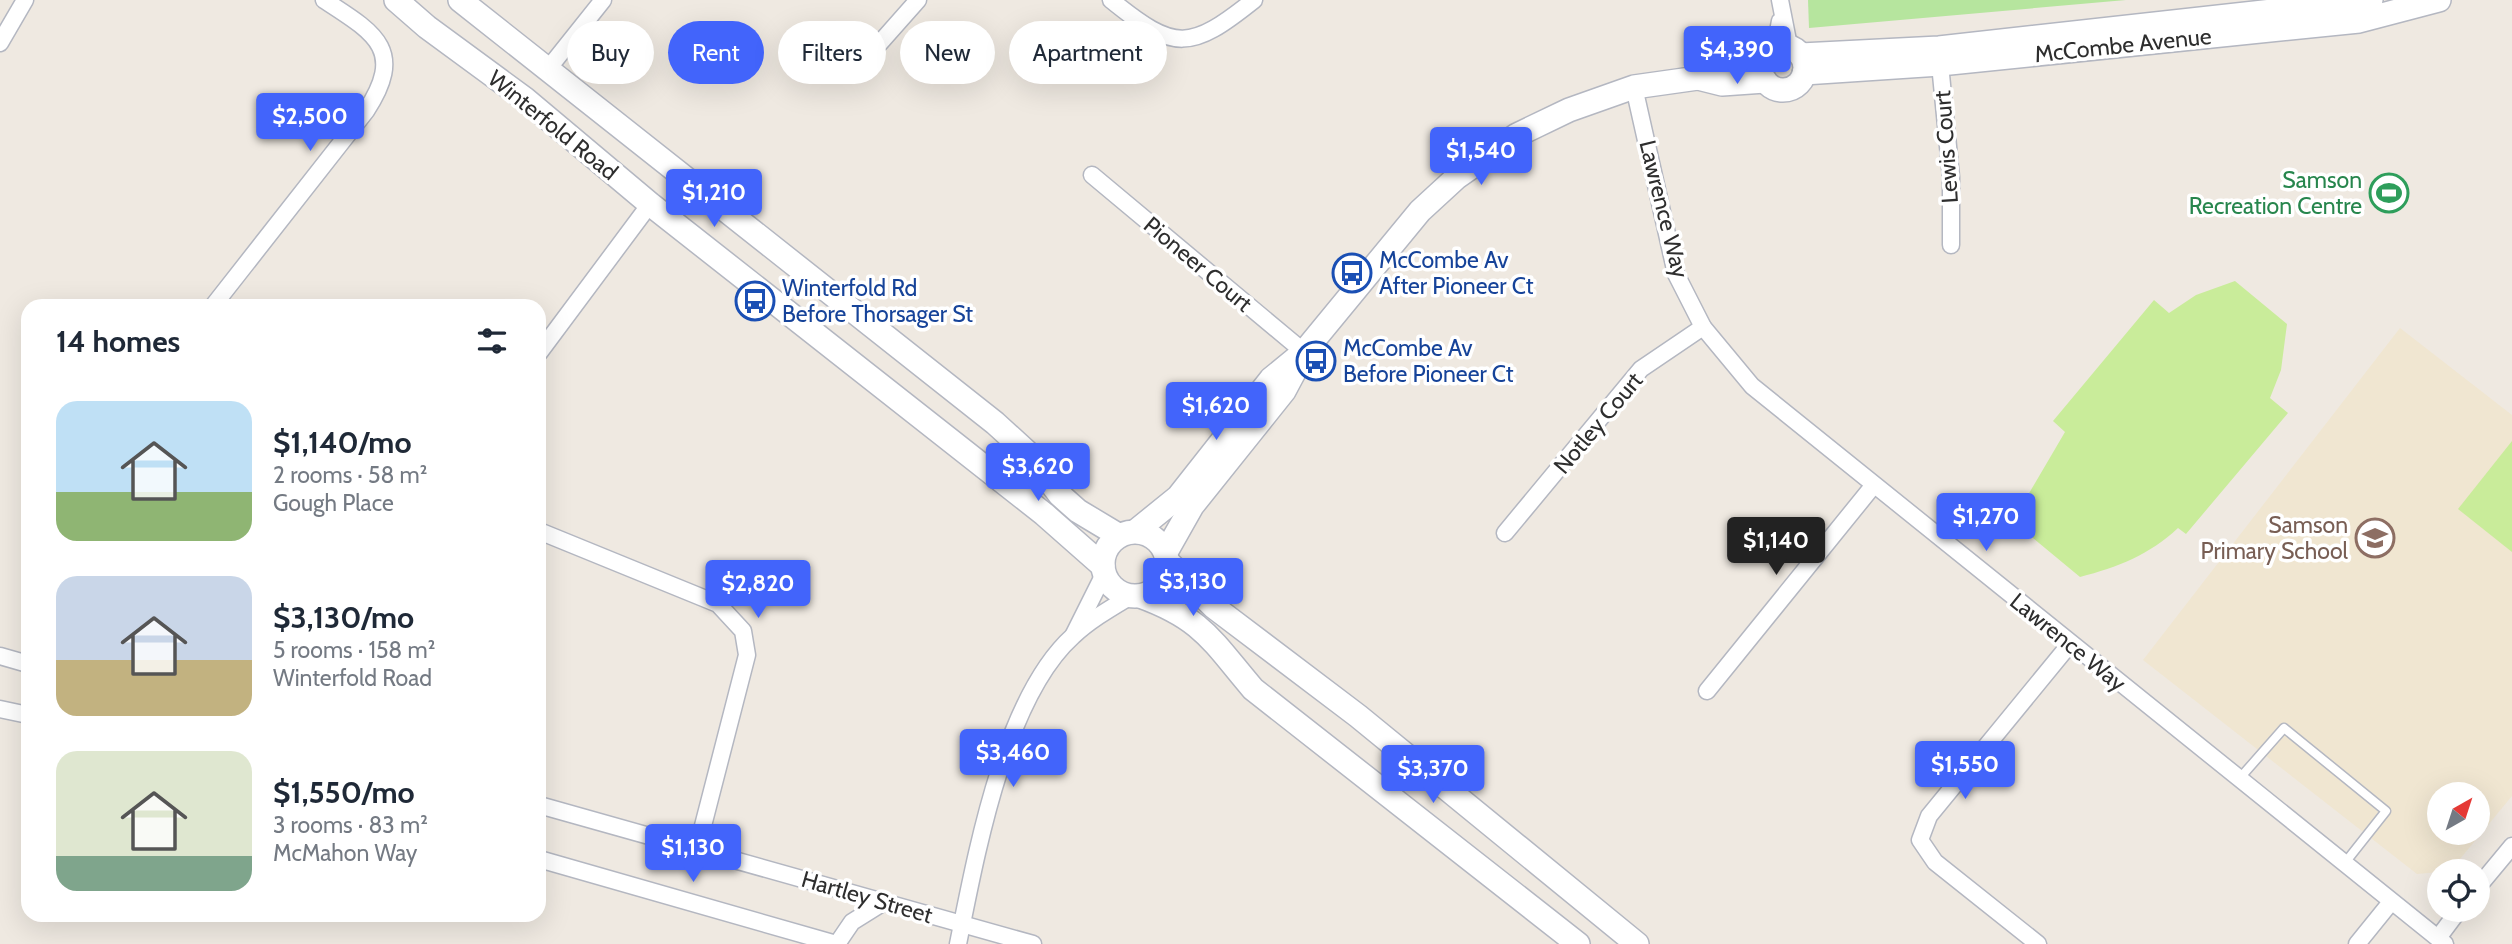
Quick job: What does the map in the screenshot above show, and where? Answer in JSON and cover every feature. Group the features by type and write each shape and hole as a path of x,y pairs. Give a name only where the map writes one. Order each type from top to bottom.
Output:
{"main road":[{"name":"Winterfold Road","path":"396,0 427,27 525,99 650,204 1044,514 1103,570"},
{"name":"Winterfold Road","path":"460,0 995,424 1029,454 1060,495 1078,511 1127,533"},
{"name":"McCombe Avenue","path":"1939,56 2371,0"},
{"name":"McCombe Avenue","path":"1127,533 1178,496 1271,379 1304,352 1420,211 1457,177 1541,122 1634,87 1698,78 1722,68 1786,56 1939,56 2359,20 2440,0"},
{"name":"McCombe Avenue","path":"1698,78 1722,84 1765,81 1770,87 1785,90 1796,86 1786,56"},
{"path":"1765,81 1760,72 1786,56"},
{"name":"McCombe Avenue","path":"1167,557 1192,506 1284,391 1304,352"},
{"path":"1578,944 1262,697 1200,626 1175,609 1113,588 1103,570 1106,550 1127,533 1154,537 1167,557 1214,607 1358,716 1637,944"},
{"path":"1135,596 1149,593 1163,581 1167,557"}],"street":[{"path":"0,43 25,0"},
{"path":"218,299 366,111 383,82 385,69 378,42 355,20 324,0"},
{"path":"548,69 603,0"},
{"path":"886,36 918,0"},
{"path":"1111,0 1141,24 1164,37 1180,40 1217,30 1254,0"},
{"path":"1780,8 1786,56"},
{"name":"Lewis Court","path":"1939,56 1951,177 1951,245"},
{"name":"Lawrence Way","path":"1634,87 1676,274 1703,327 1752,386 2441,941"},
{"name":"Pioneer Court","path":"1092,175 1304,352"},
{"path":"546,344 650,204"},
{"name":"Notley Court","path":"1505,533 1641,369 1703,327"},
{"path":"1707,691 1873,486"},
{"path":"546,534 718,604 743,631 747,655 697,849"},
{"path":"958,944 993,793 1009,745 1040,680 1074,634 1103,570"},
{"path":"1074,634 1135,596"},
{"path":"2038,944 1935,862 1920,840 1929,816 2070,644"},
{"path":"0,656 21,662"},
{"path":"0,709 21,714"},
{"name":"Hartley Street","path":"546,807 1032,944"},
{"path":"2490,873 2512,846"},
{"path":"546,861 836,944 852,922 884,902"},
{"path":"2357,944 2391,902"},
{"path":"2441,941 2452,922"}],"lane":[{"path":"2239,779 2284,728 2386,811 2344,864"}],"shaded area":[{"name":"Samson Primary School","path":"2400,328 2512,415 2512,796 2490,823 2490,782 2427,782 2427,845 2471,845 2460,859 2427,859 2427,873 2417,874 2143,660"}],"green space":[{"path":"1808,0 2126,0 1809,28"},
{"path":"2235,281 2287,324 2281,370 2270,398 2288,413 2186,534 2178,528 2156,546 2132,559 2080,577 2028,534 2028,495 2065,432 2053,421 2154,300 2169,313 2196,295"},
{"path":"2512,441 2512,552 2458,509"}],"place":[{"name":"Samson Recreation Centre","path":"2389,193"},
{"name":"McCombe Av After Pioneer Ct","path":"1352,273"},
{"name":"Winterfold Rd Before Thorsager St","path":"755,301"},
{"name":"McCombe Av Before Pioneer Ct","path":"1316,361"},
{"name":"Samson Primary School","path":"2375,538"}]}
